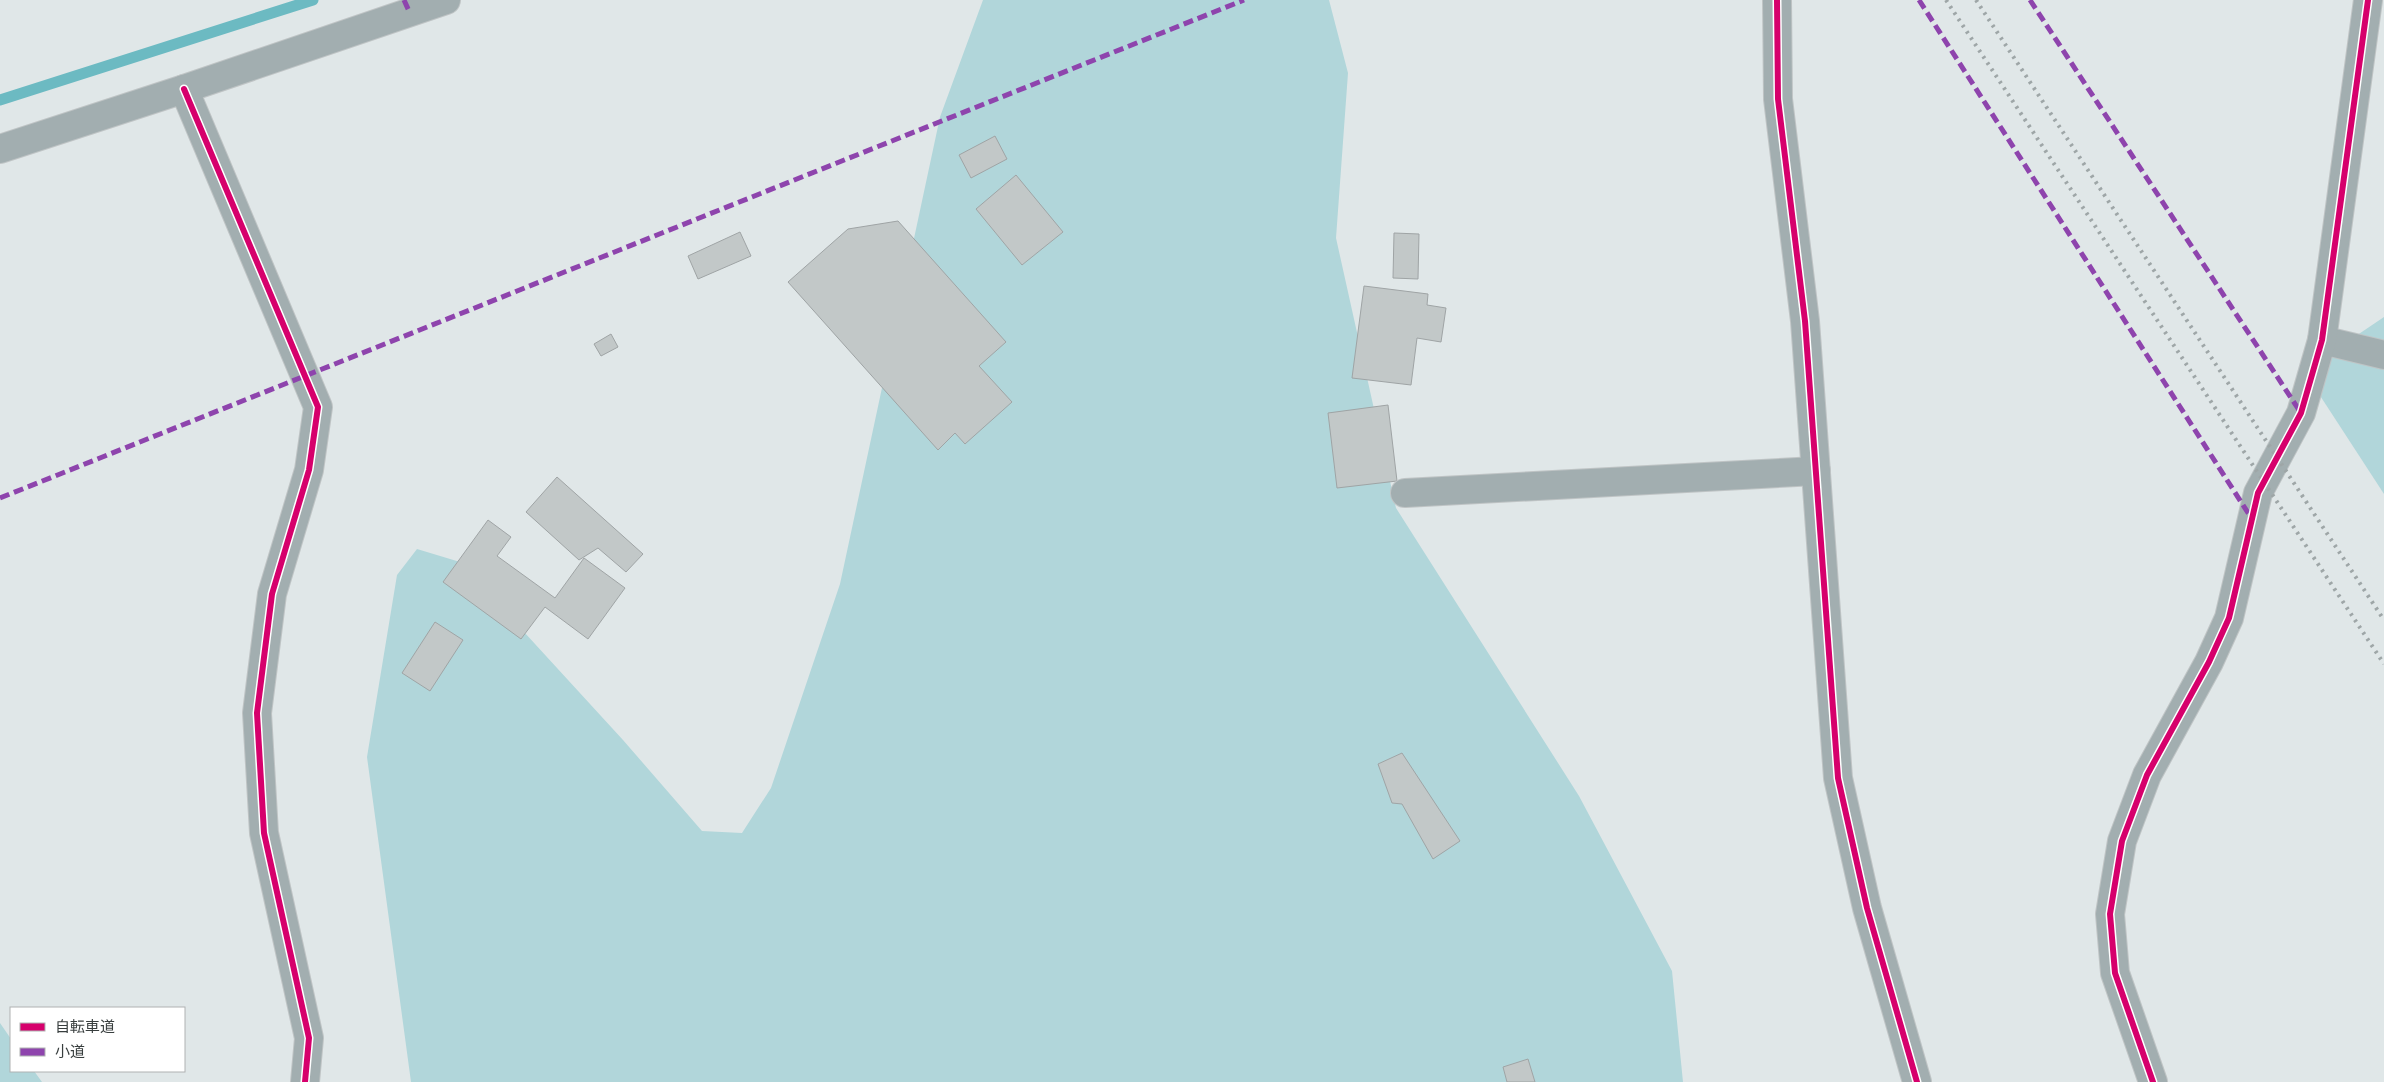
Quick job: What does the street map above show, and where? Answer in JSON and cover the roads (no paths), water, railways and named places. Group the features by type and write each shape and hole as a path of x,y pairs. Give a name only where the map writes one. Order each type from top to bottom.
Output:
{"street":[{"path":"0,149 446,0"},
{"path":"1777,0 1778,99 1805,321 1838,778 1866,908 1917,1082"},
{"path":"2153,1082 2116,973 2110,914 2122,841 2147,775 2209,662 2229,618 2258,493 2301,413 2322,340 2368,0"},
{"path":"184,89 318,407 309,470 272,594 258,714 264,833 309,1038 305,1082"},
{"path":"2322,340 2384,355"},
{"path":"1405,493 1816,471"}],"waterway":[{"path":"0,100 313,0"}],"railway":[{"path":"1946,0 2384,664"},
{"path":"1976,0 2384,620"}]}
